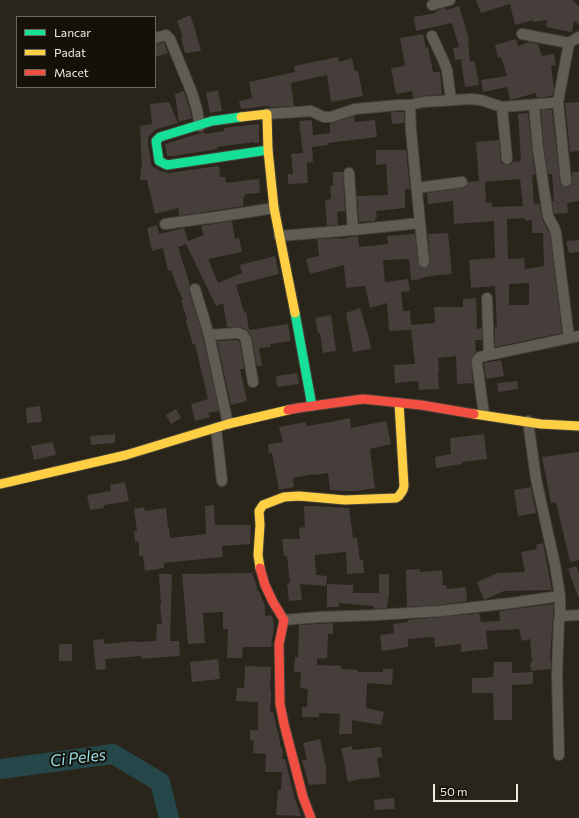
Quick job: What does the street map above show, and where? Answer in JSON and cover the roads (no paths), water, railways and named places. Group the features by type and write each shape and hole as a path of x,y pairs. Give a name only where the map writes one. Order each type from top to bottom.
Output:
{"street":[{"path":"432,5 450,0"},
{"path":"522,34 569,43 579,37"},
{"path":"156,38 166,35 170,39 192,93 200,126"},
{"path":"432,36 447,70 452,100"},
{"path":"566,181 558,102 569,43"},
{"path":"268,150 175,164 164,164 159,161 156,144 158,138 216,120 267,114 311,111 324,118 355,110 410,105 423,102 471,99 481,100 502,107 558,102"},
{"path":"410,105 411,131 424,262"},
{"path":"484,415 477,363 477,360 480,357 574,337 559,258 556,233 548,216 538,149 534,105"},
{"path":"502,107 507,159"},
{"path":"267,114 268,150 274,208 312,406"},
{"path":"349,173 353,230"},
{"path":"417,188 462,182"},
{"path":"165,224 274,208"},
{"path":"279,236 420,223"},
{"path":"195,289 209,335 228,424"},
{"path":"487,298 489,355"},
{"path":"209,335 243,334 246,340 253,382"},
{"path":"0,484 126,456 228,424 312,406 363,399 421,405 541,424 579,426"},
{"path":"310,818 284,724 280,704 279,644 284,620 265,586 260,569 258,556 260,525 259,511 263,505 284,498 299,496 345,500 396,498 399,496 404,486 399,403"},
{"path":"528,421 536,479 555,565 560,596 557,674 559,754"},
{"path":"216,428 222,481"},
{"path":"284,620 440,611 560,596"},
{"path":"560,616 579,615"}],"waterway":[{"name":"Ci Peles","path":"0,769 113,754 160,782 169,818"}]}
